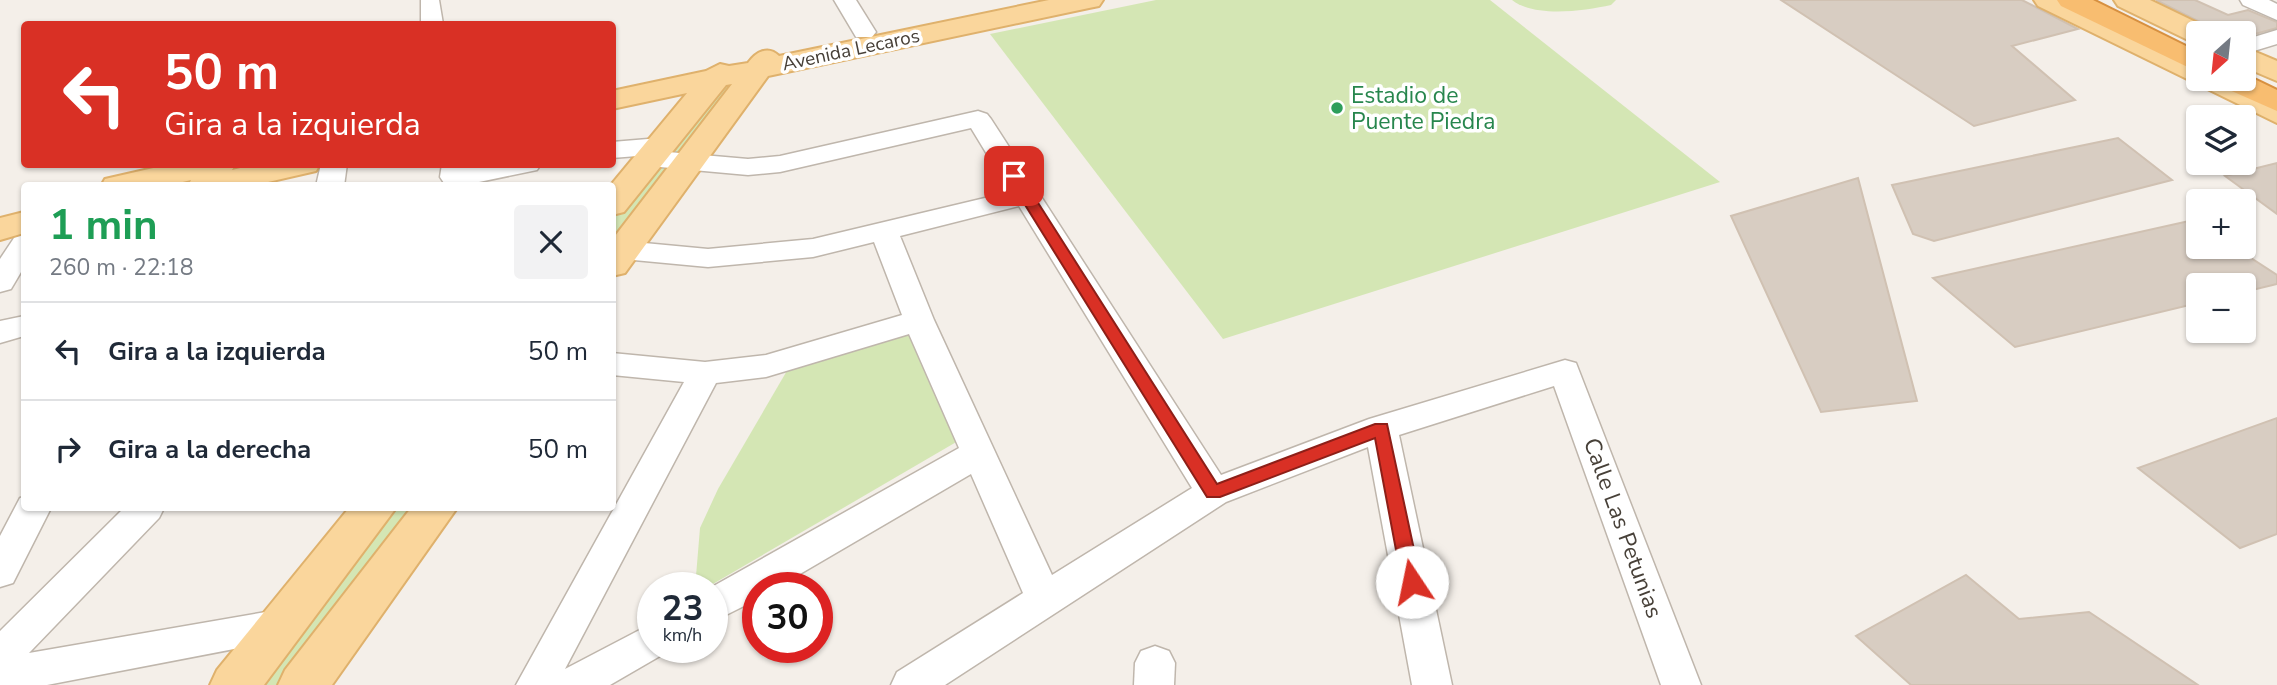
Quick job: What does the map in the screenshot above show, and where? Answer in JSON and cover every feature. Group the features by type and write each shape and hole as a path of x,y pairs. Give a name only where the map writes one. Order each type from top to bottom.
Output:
{"highway":[{"path":"2071,0 2186,57"},
{"path":"2104,0 2186,40"},
{"path":"2256,74 2277,84"},
{"path":"2254,91 2277,102"}],"main road":[{"name":"Avenida Lecaros","path":"616,99 864,32 1023,0"},
{"name":"Avenida Lecaros","path":"616,83 744,65 1089,0"},
{"path":"2048,0 2186,69"},
{"path":"2128,0 2186,28"},
{"path":"2256,62 2277,72"},
{"path":"616,200 654,152 744,65"},
{"path":"618,257 688,162 744,65"},
{"path":"2230,91 2277,114"},
{"path":"136,182 201,168"},
{"path":"222,182 286,168"},
{"path":"0,209 21,206"},
{"path":"0,229 21,224"},
{"path":"235,685 371,511"},
{"path":"303,685 433,511"}],"street":[{"path":"845,0 864,32"},
{"path":"2251,0 2277,13"},
{"path":"2256,43 2277,37"},
{"path":"616,150 654,152 688,162 748,167 780,164 978,119 1213,492"},
{"path":"455,168 454,177 457,178 508,168"},
{"path":"618,257 708,258 813,248 1026,196"},
{"path":"884,231 919,320 981,452 1044,598"},
{"path":"7,278 21,250"},
{"path":"616,364 705,373 766,366 919,320"},
{"path":"0,331 21,327"},
{"name":"Calle Las Petunias","path":"1381,428 1566,371 1680,684"},
{"path":"536,685 705,373"},
{"path":"911,685 1213,492 1381,428 1432,685"},
{"path":"728,597 981,452"},
{"path":"0,572 31,511"},
{"path":"0,657 143,511"},
{"path":"0,676 282,625"},
{"path":"574,685 637,649"}],"green space":[{"name":"Estadio de Puente Piedra","path":"1156,0 1490,0 1720,182 1223,339 990,34"},
{"path":"1512,0 1616,0 1611,5 1560,12 1533,9"},
{"path":"755,71 686,159 654,156 719,79"},
{"path":"652,161 682,164 616,252 616,209"},
{"path":"909,333 958,441 728,575 728,572 696,572 700,528 718,489 788,369"},
{"path":"382,511 421,511 289,685 247,685"}],"building":[{"path":"1781,0 2022,0 2078,29 2012,46 2075,100 1974,126"},
{"path":"2156,0 2195,0 2228,15 2248,10 2277,22 2277,28 2256,34 2256,21 2198,21"},
{"path":"2118,138 2172,180 1934,241 1913,234 1892,185"},
{"path":"2277,163 2277,214 2256,199 2256,189 2243,189 2225,176 2256,175 2256,168"},
{"path":"1858,178 1917,401 1821,412 1731,216"},
{"path":"2186,222 2186,259 2252,259 2277,275 2277,284 2256,289 2256,273 2186,273 2186,306 2015,347 1933,278"},
{"path":"2277,418 2277,534 2240,548 2138,468"},
{"path":"1966,575 2019,619 2089,612 2198,685 1911,685 1856,636"}],"place":[{"name":"Estadio de Puente Piedra","path":"1337,108"}],"route":[{"path":"1014,176 1213,492 1381,428 1412,582"}]}
